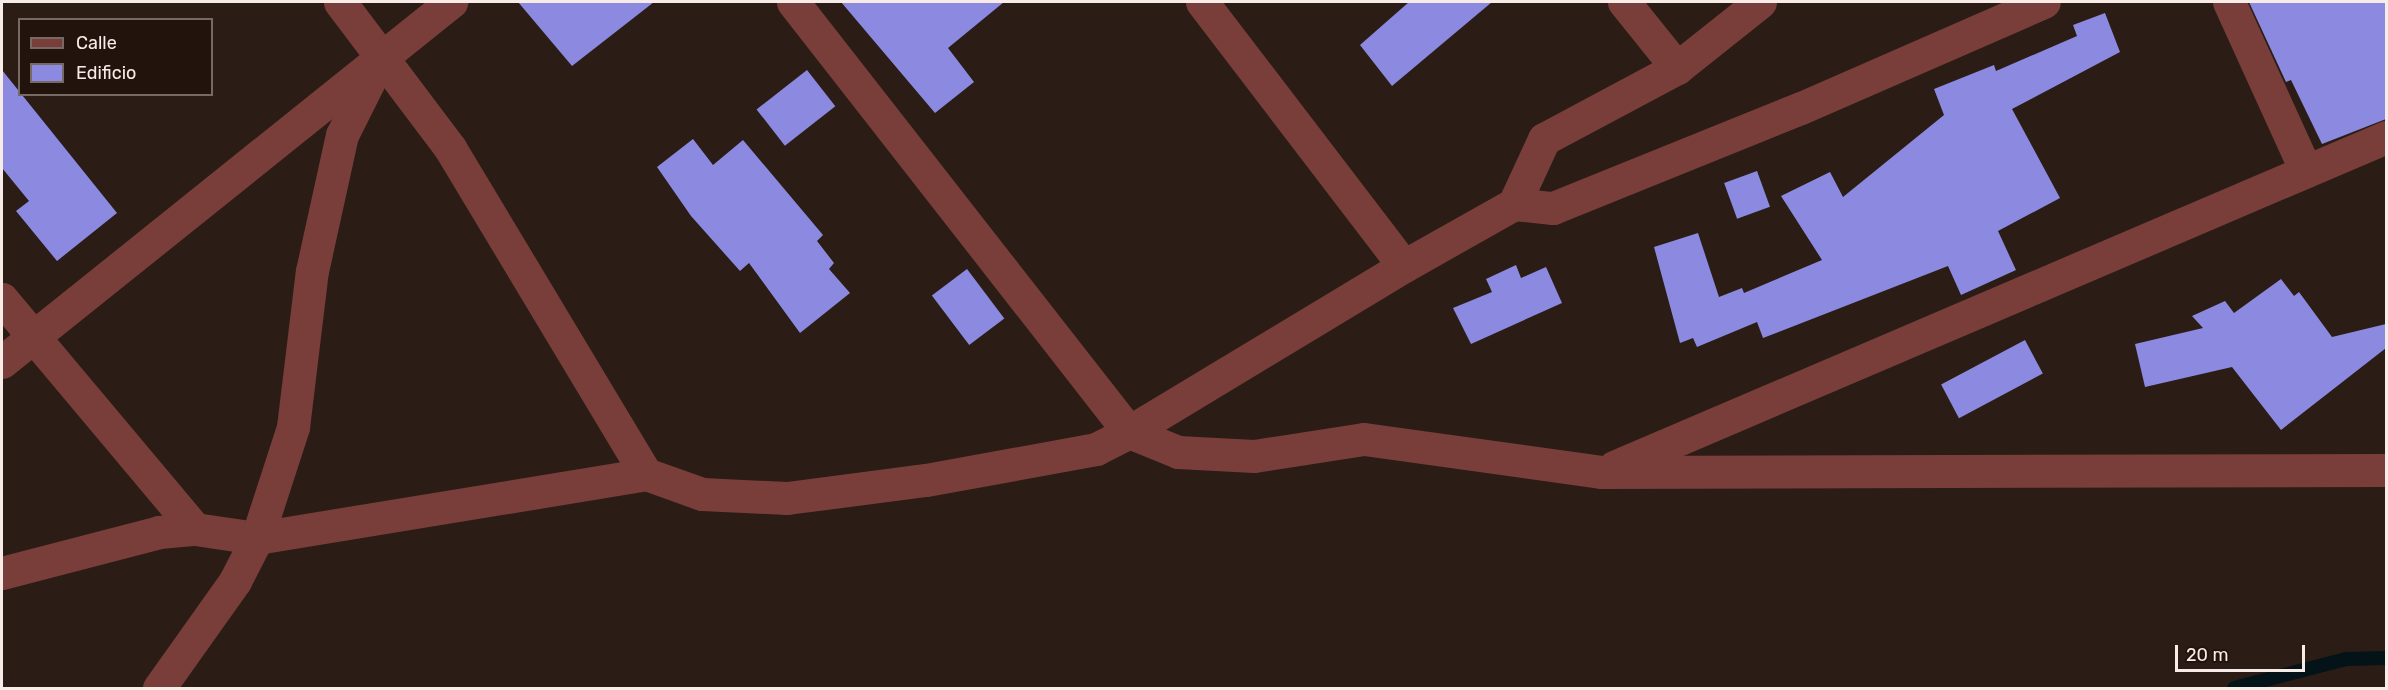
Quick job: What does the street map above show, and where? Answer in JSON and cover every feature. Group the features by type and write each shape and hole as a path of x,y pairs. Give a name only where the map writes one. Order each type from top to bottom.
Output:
{"street":[{"path":"340,2 450,148 646,474"},
{"path":"2,362 382,55 451,2"},
{"path":"793,2 1128,432 1178,452 1254,456 1364,439 1601,472 2386,470"},
{"path":"1202,2 1404,266"},
{"path":"1624,2 1677,68"},
{"path":"1514,204 1544,140 1677,68 1760,2"},
{"path":"2,573 159,531 195,529 257,538 646,474 702,494 787,498 926,480 1096,449 1404,266 1514,204 1553,208 1801,108 2044,2"},
{"path":"2229,2 2307,171"},
{"path":"159,688 235,581 257,538 293,427 312,271 342,135 382,55"},
{"path":"1601,472 2386,138"},
{"path":"2,299 31,338 195,529"}],"building":[{"path":"518,2 654,2 572,66"},
{"path":"841,2 1004,2 948,48 974,82 935,113"},
{"path":"1409,2 1492,2 1392,86 1360,45"},
{"path":"2249,2 2386,2 2386,119 2322,144 2291,80 2286,82"},
{"path":"2105,13 2120,52 2012,109 2060,198 1998,231 2016,270 1961,295 1948,266 1763,338 1757,322 1697,347 1693,338 1680,343 1654,247 1698,233 1719,297 1742,288 1744,293 1822,260 1781,196 1830,172 1843,197 1944,115 1934,89 1994,65 1996,71 2077,36 2073,25"},
{"path":"2,70 18,90 18,96 23,96 117,213 57,261 16,211 29,201 2,168"},
{"path":"807,70 835,106 785,146 757,109"},
{"path":"693,139 713,165 743,140 823,235 817,241 834,263 829,269 850,293 800,333 749,263 740,271 691,216 657,167"},
{"path":"1757,171 1770,207 1737,219 1724,183"},
{"path":"1516,265 1521,278 1546,267 1562,303 1471,344 1453,308 1492,292 1486,279"},
{"path":"967,269 1004,319 969,345 932,295"},
{"path":"2281,279 2294,296 2299,292 2332,337 2386,324 2386,348 2281,430 2232,367 2145,387 2135,344 2203,328 2192,316 2225,301 2234,313"},
{"path":"2025,340 2043,374 1959,418 1941,385"}],"waterway":[{"path":"2234,688 2346,659 2386,658"}]}
